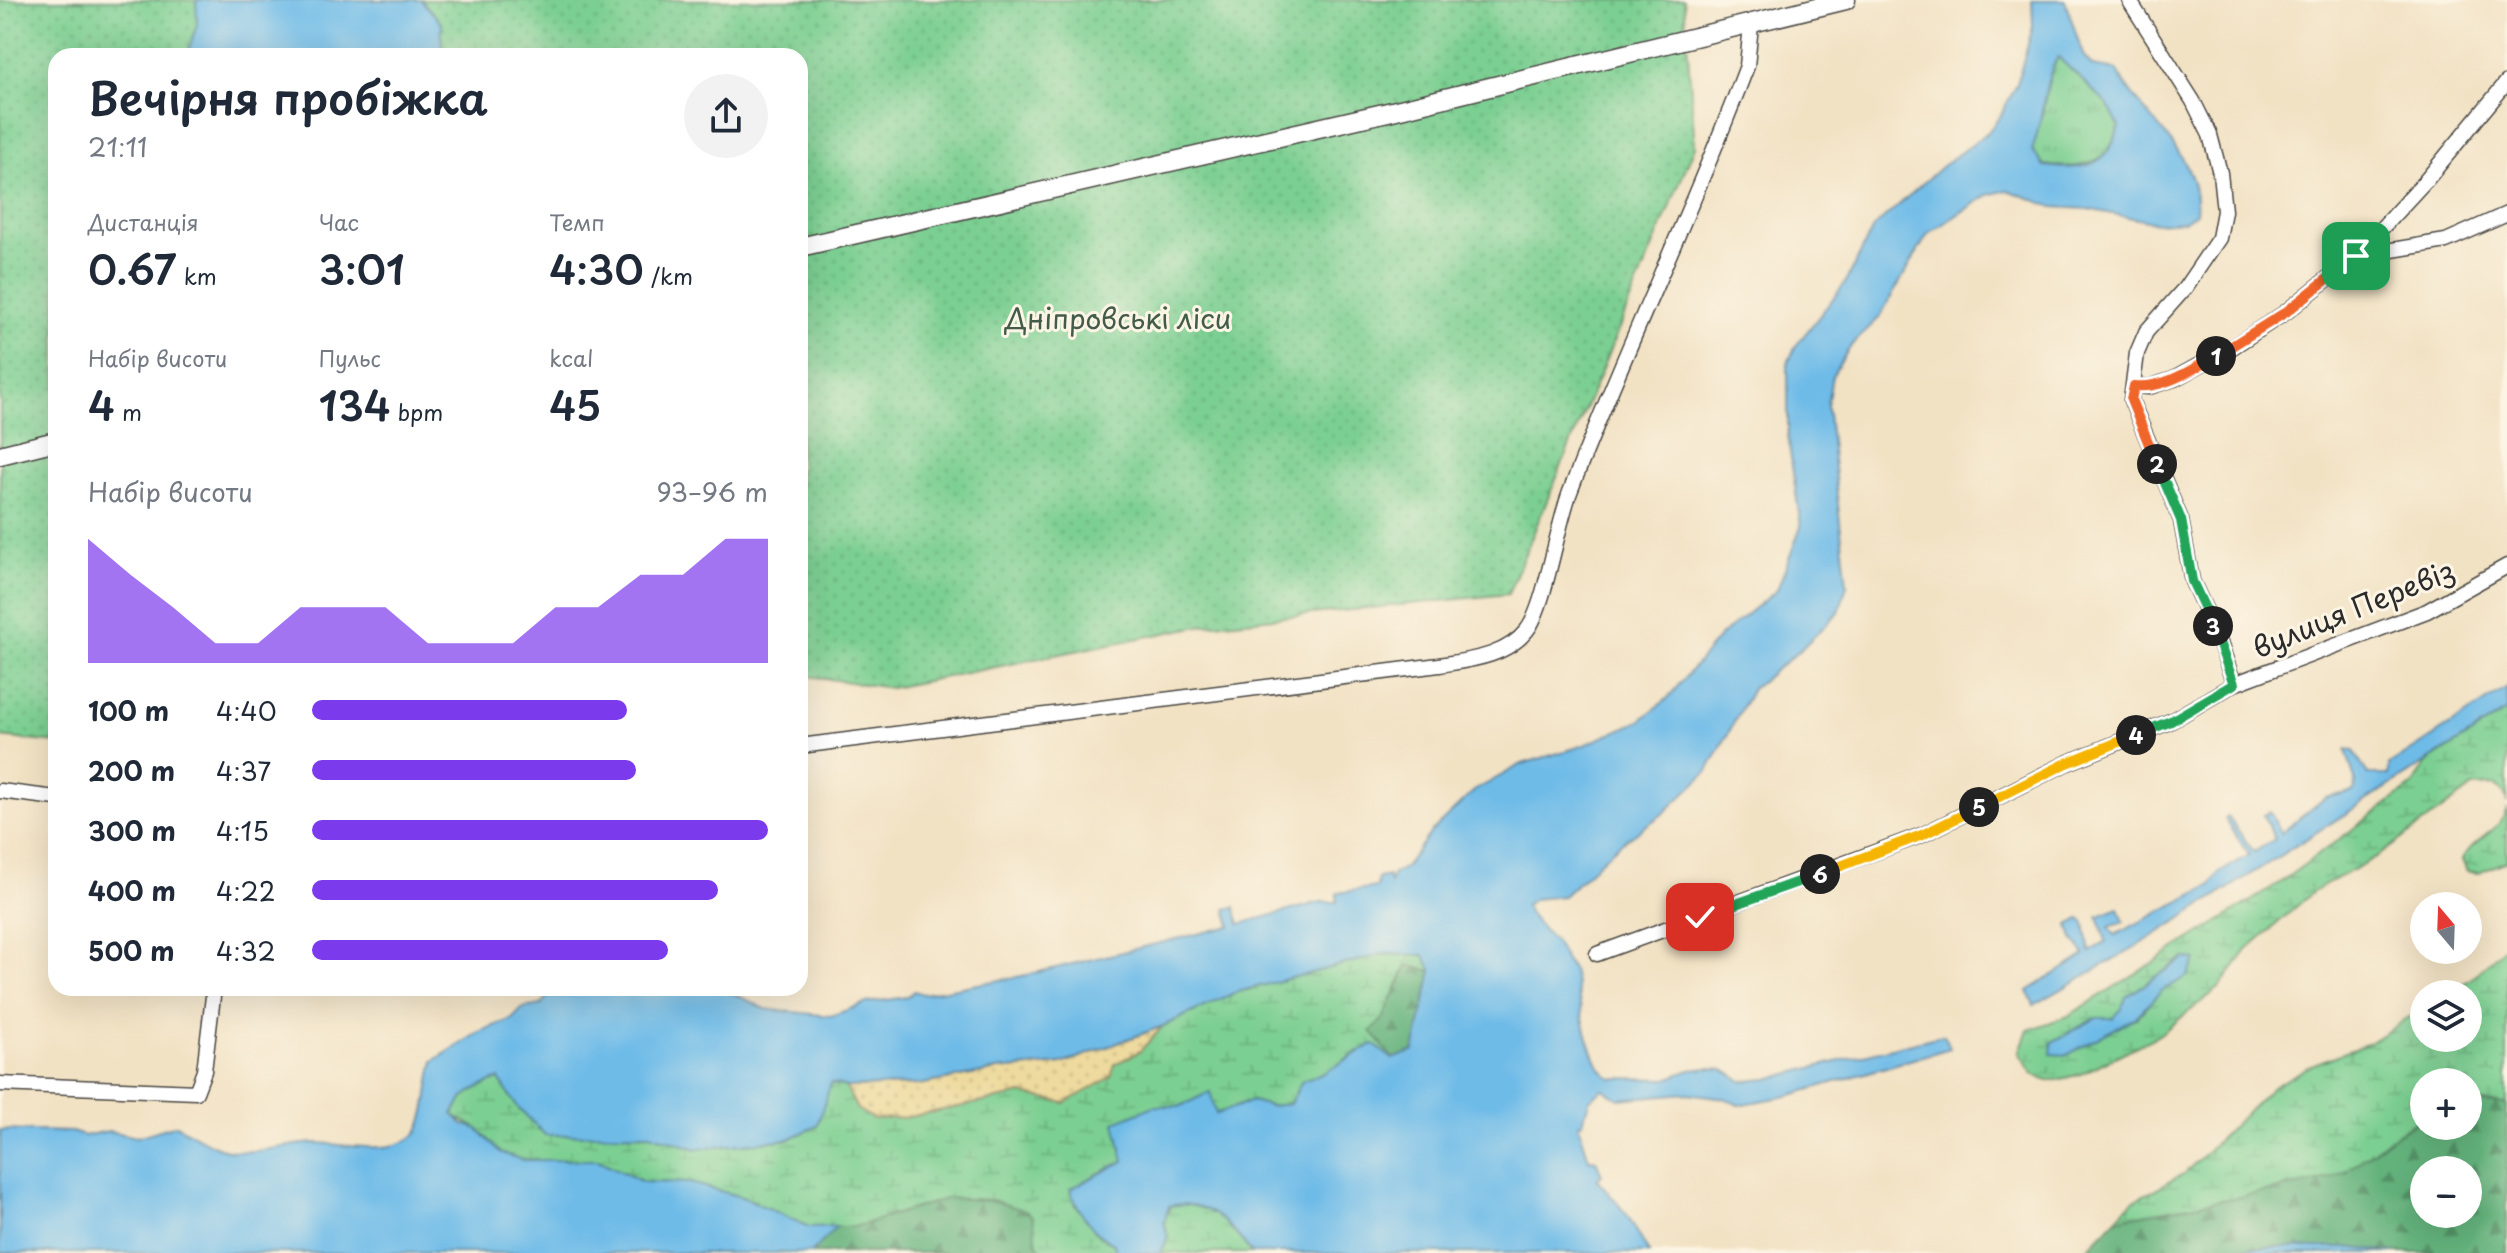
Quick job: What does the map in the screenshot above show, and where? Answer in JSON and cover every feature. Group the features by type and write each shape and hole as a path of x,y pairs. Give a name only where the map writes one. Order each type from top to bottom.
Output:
{"main road":[{"path":"808,245 1751,25 1846,0"},
{"path":"0,455 48,443"}],"street":[{"path":"2129,0 2193,101 2210,135 2224,211 2219,238 2185,288 2146,332 2137,353 2131,400 2181,520 2192,581 2218,637 2234,684"},
{"path":"808,745 1439,665 1503,650 1527,630 1539,604 1561,516 1599,415 1747,66 1751,25"},
{"path":"2134,386 2149,387 2174,379 2234,346 2286,312 2356,256 2428,178 2507,82"},
{"path":"2356,256 2446,241 2507,214"},
{"name":"вулиця Перевіз","path":"1597,954 1922,835 2067,763 2171,721 2234,684 2427,611 2507,566"},
{"path":"0,791 48,797"},
{"path":"0,1084 196,1092 204,1071 213,996"}],"green space":[{"name":"Дніпровські ліси","path":"0,0 1684,0 1695,146 1508,594 1205,625 891,688 808,676 808,48 48,48 48,742 0,737"},
{"path":"2058,57 2107,104 2119,126 2108,150 2101,157 2070,167 2044,165 2031,149 2049,79"},
{"path":"2507,711 2507,804 2505,795 2496,786 2473,787 2381,854 2313,892 2248,949 2219,988 2159,1035 2081,1074 2044,1080 2033,1074 2019,1053 2028,1030 2068,1016 2282,881 2413,785 2427,763","holes":["2184,958 2188,976 2161,991 2136,1018 2052,1042 2096,1018 2113,1018 2122,1009 2126,997"]},
{"path":"2507,808 2507,861 2479,873 2467,871 2462,860 2499,823"},
{"path":"2507,945 2507,1104 2482,1102 2482,1068 2410,1068 2410,1125 2336,1176 2116,1219 2133,1201 2185,1173 2271,1088 2314,1064 2367,1044 2410,1017 2410,1052 2482,1052 2482,980 2469,980"},
{"path":"1383,954 1424,955 1432,971 1407,965 1383,1019 1371,1031 1393,1059 1357,1052 1322,1075 1302,1081 1290,1104 1270,1106 1252,1101 1215,1114 1210,1093 1181,1106 1154,1106 1124,1161 1084,1181 1075,1205 1096,1232 1114,1244 1116,1253 1043,1253 1037,1244 1033,1217 1027,1211 991,1200 948,1198 854,1227 809,1227 745,1198 690,1183 643,1182 598,1160 522,1160 500,1152 478,1129 453,1115 472,1091 499,1079 516,1105 608,1134 650,1134 697,1149 789,1139 816,1126 830,1083 846,1087 857,1109 903,1118 1022,1094 1065,1103 1115,1064 1140,1051 1163,1026 1234,993"},
{"path":"1408,965 1432,971 1414,1051 1393,1059 1371,1031 1383,1019"},
{"path":"2482,1102 2507,1104 2507,1253 2394,1253 2346,1247 2083,1253 2116,1219 2321,1181 2410,1126 2410,1140 2482,1140"},
{"path":"948,1198 1007,1204 1028,1211 1035,1222 1038,1244 1043,1253 811,1253 837,1226 854,1227"},
{"path":"1183,1203 1217,1212 1252,1253 1161,1253 1168,1237 1164,1222 1169,1206"}],"sand":[{"path":"1163,1026 1140,1051 1115,1064 1111,1077 1065,1103 1022,1094 903,1118 873,1119 857,1109 846,1087 918,1085 998,1070 1062,1064"}],"water":[{"path":"196,0 421,0 442,23 441,48 189,48 197,24"},
{"path":"2032,0 2065,0 2083,55 2092,66 2117,70 2140,105 2180,154 2190,172 2196,213 2184,221 2157,223 2088,209 2053,207 2008,190 1988,195 1928,234 1879,318 1851,346 1832,376 1827,405 1847,585 1839,612 1800,650 1752,689 1708,771 1664,813 1617,846 1563,896 1533,899 1526,906 1573,970 1591,1046 1604,1072 1612,1078 1667,1079 1690,1070 1709,1068 1722,1069 1742,1081 1768,1079 1944,1035 1950,1048 1788,1096 1738,1105 1725,1098 1687,1093 1619,1099 1603,1089 1589,1100 1583,1122 1578,1124 1589,1159 1596,1160 1602,1175 1597,1179 1628,1216 1649,1253 1252,1253 1217,1216 1183,1204 1169,1206 1164,1222 1168,1237 1161,1253 1116,1253 1114,1244 1093,1228 1070,1189 1124,1161 1115,1122 1154,1106 1181,1106 1210,1092 1216,1114 1252,1101 1270,1106 1290,1104 1302,1081 1322,1074 1373,1044 1393,1059 1414,1051 1432,971 1424,955 1383,954 1234,993 1163,1026 1062,1064 998,1070 918,1085 846,1087 831,1083 817,1126 789,1139 697,1149 650,1134 545,1135 516,1105 499,1079 472,1091 453,1114 463,1124 478,1129 500,1152 522,1160 598,1160 643,1182 690,1183 745,1198 809,1227 837,1226 811,1253 0,1253 0,1130 72,1132 84,1136 108,1131 137,1137 176,1125 214,1146 232,1151 318,1143 384,1147 408,1140 417,1132 434,1061 481,1031 512,1019 523,1008 541,1005 547,997 739,996 766,1009 831,1016 866,1003 907,997 914,991 923,994 1022,976 1231,926 1226,909 1235,907 1240,924 1321,902 1337,902 1337,893 1377,887 1378,878 1388,876 1390,883 1393,874 1405,867 1432,831 1474,791 1522,764 1582,746 1640,721 1667,699 1721,635 1777,590 1801,527 1788,438 1788,363 1795,347 1846,282 1873,228 1941,167 1988,132 2017,84 2033,26","holes":["2058,57 2107,104 2119,126 2108,151 2092,164 2044,166 2032,150 2049,78"]},
{"path":"2507,688 2507,711 2149,939 2034,1005 2028,991 2085,955 2073,939 2069,925 2080,919 2085,923 2090,952 2106,941 2098,916 2119,908 2124,922 2109,927 2115,935 2210,886 2219,873 2249,855 2225,819 2228,817 2254,852 2275,839 2263,815 2270,812 2281,833 2325,798 2354,791 2356,783 2346,750 2354,751 2368,775 2389,775 2389,765"},
{"path":"2185,958 2196,960 2188,976 2161,991 2136,1017 2067,1055 2051,1054 2052,1042 2096,1018 2113,1018 2122,1009 2126,997"},
{"path":"2346,1247 2394,1253 2100,1253"}],"route":[{"path":"1700,917 1922,835 2067,763 2171,721 2234,684 2218,637 2192,581 2181,520 2131,400 2134,386 2149,387 2174,379 2234,346 2286,312 2356,256"}]}
